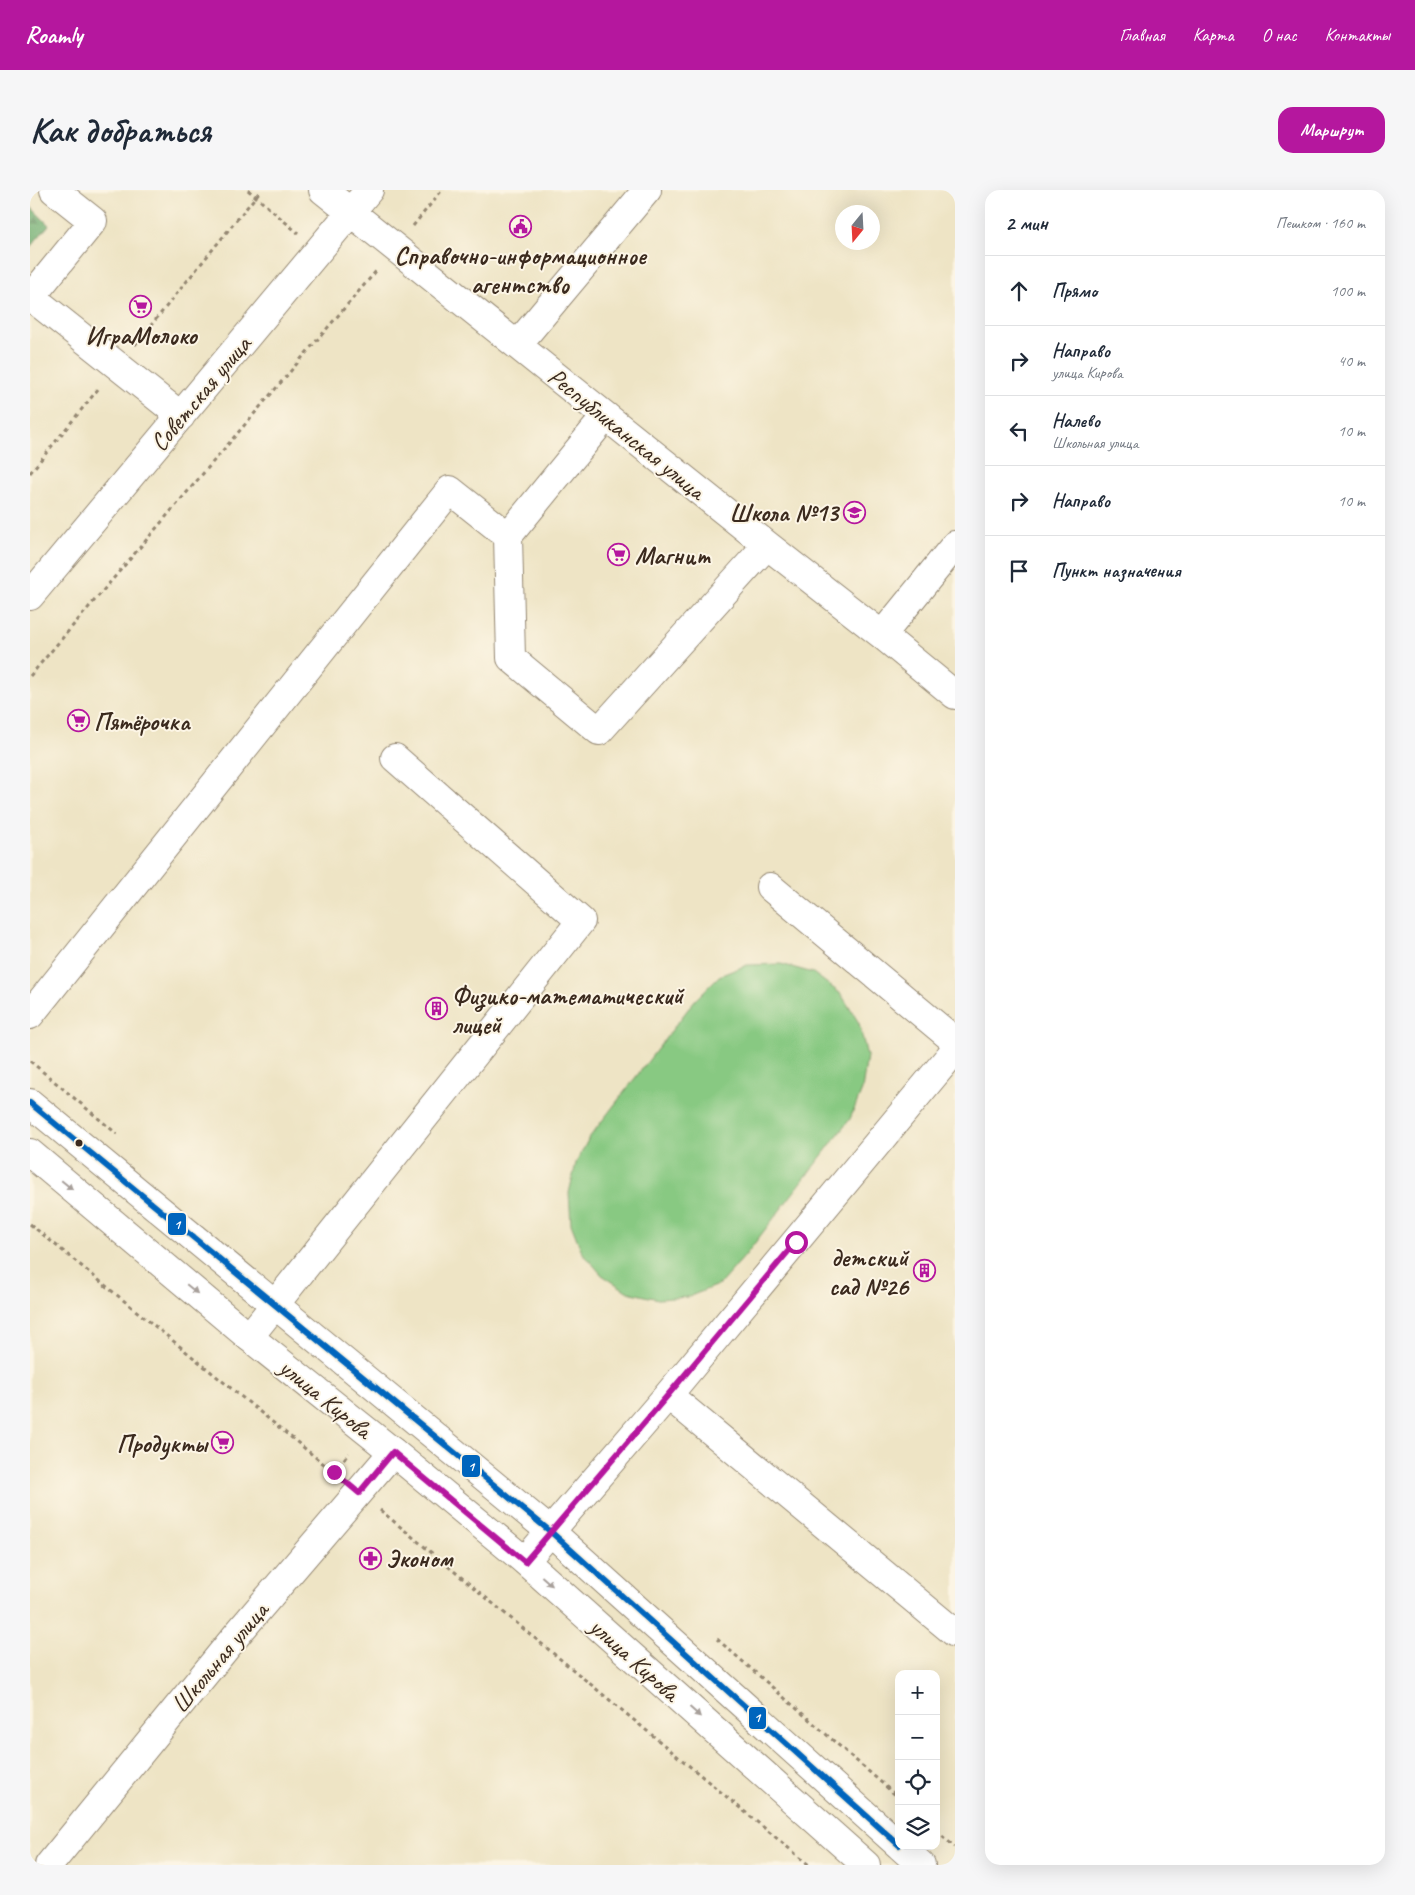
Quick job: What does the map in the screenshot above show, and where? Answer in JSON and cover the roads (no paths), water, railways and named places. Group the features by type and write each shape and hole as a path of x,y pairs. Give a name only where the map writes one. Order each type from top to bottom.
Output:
{"main road":[{"path":"54,190 93,221 31,297 181,416"},
{"name":"Республиканская улица","path":"322,190 955,695"},
{"name":"Советская улица","path":"30,596 369,190"},
{"path":"517,345 647,190"},
{"path":"606,416 508,536 511,658 599,731 767,545"},
{"path":"30,1015 450,490 508,536"},
{"path":"882,635 955,545"},
{"path":"249,1337 582,920 395,758"},
{"path":"770,887 955,1041"},
{"path":"525,1562 668,1395 955,1050"},
{"name":"улица Кирова","path":"30,1104 550,1532 895,1842"},
{"name":"улица Кирова","path":"30,1153 249,1337 393,1452 525,1562 866,1865"},
{"path":"668,1395 955,1633"},
{"name":"Школьная улица","path":"49,1865 239,1632 393,1452"},
{"name":"улица Кирова","path":"904,1850 921,1865"}],"place":[{"name":"Справочно-информационное агентство","path":"520,226"},
{"name":"ИграМолоко","path":"141,306"},
{"name":"Школа №13","path":"854,512"},
{"name":"Магнит","path":"619,555"},
{"name":"Пятёрочка","path":"78,721"},
{"name":"Физико-математический лицей","path":"436,1009"},
{"name":"детский сад №26","path":"924,1271"},
{"name":"Продукты","path":"223,1443"},
{"name":"Эконом","path":"370,1558"}]}
